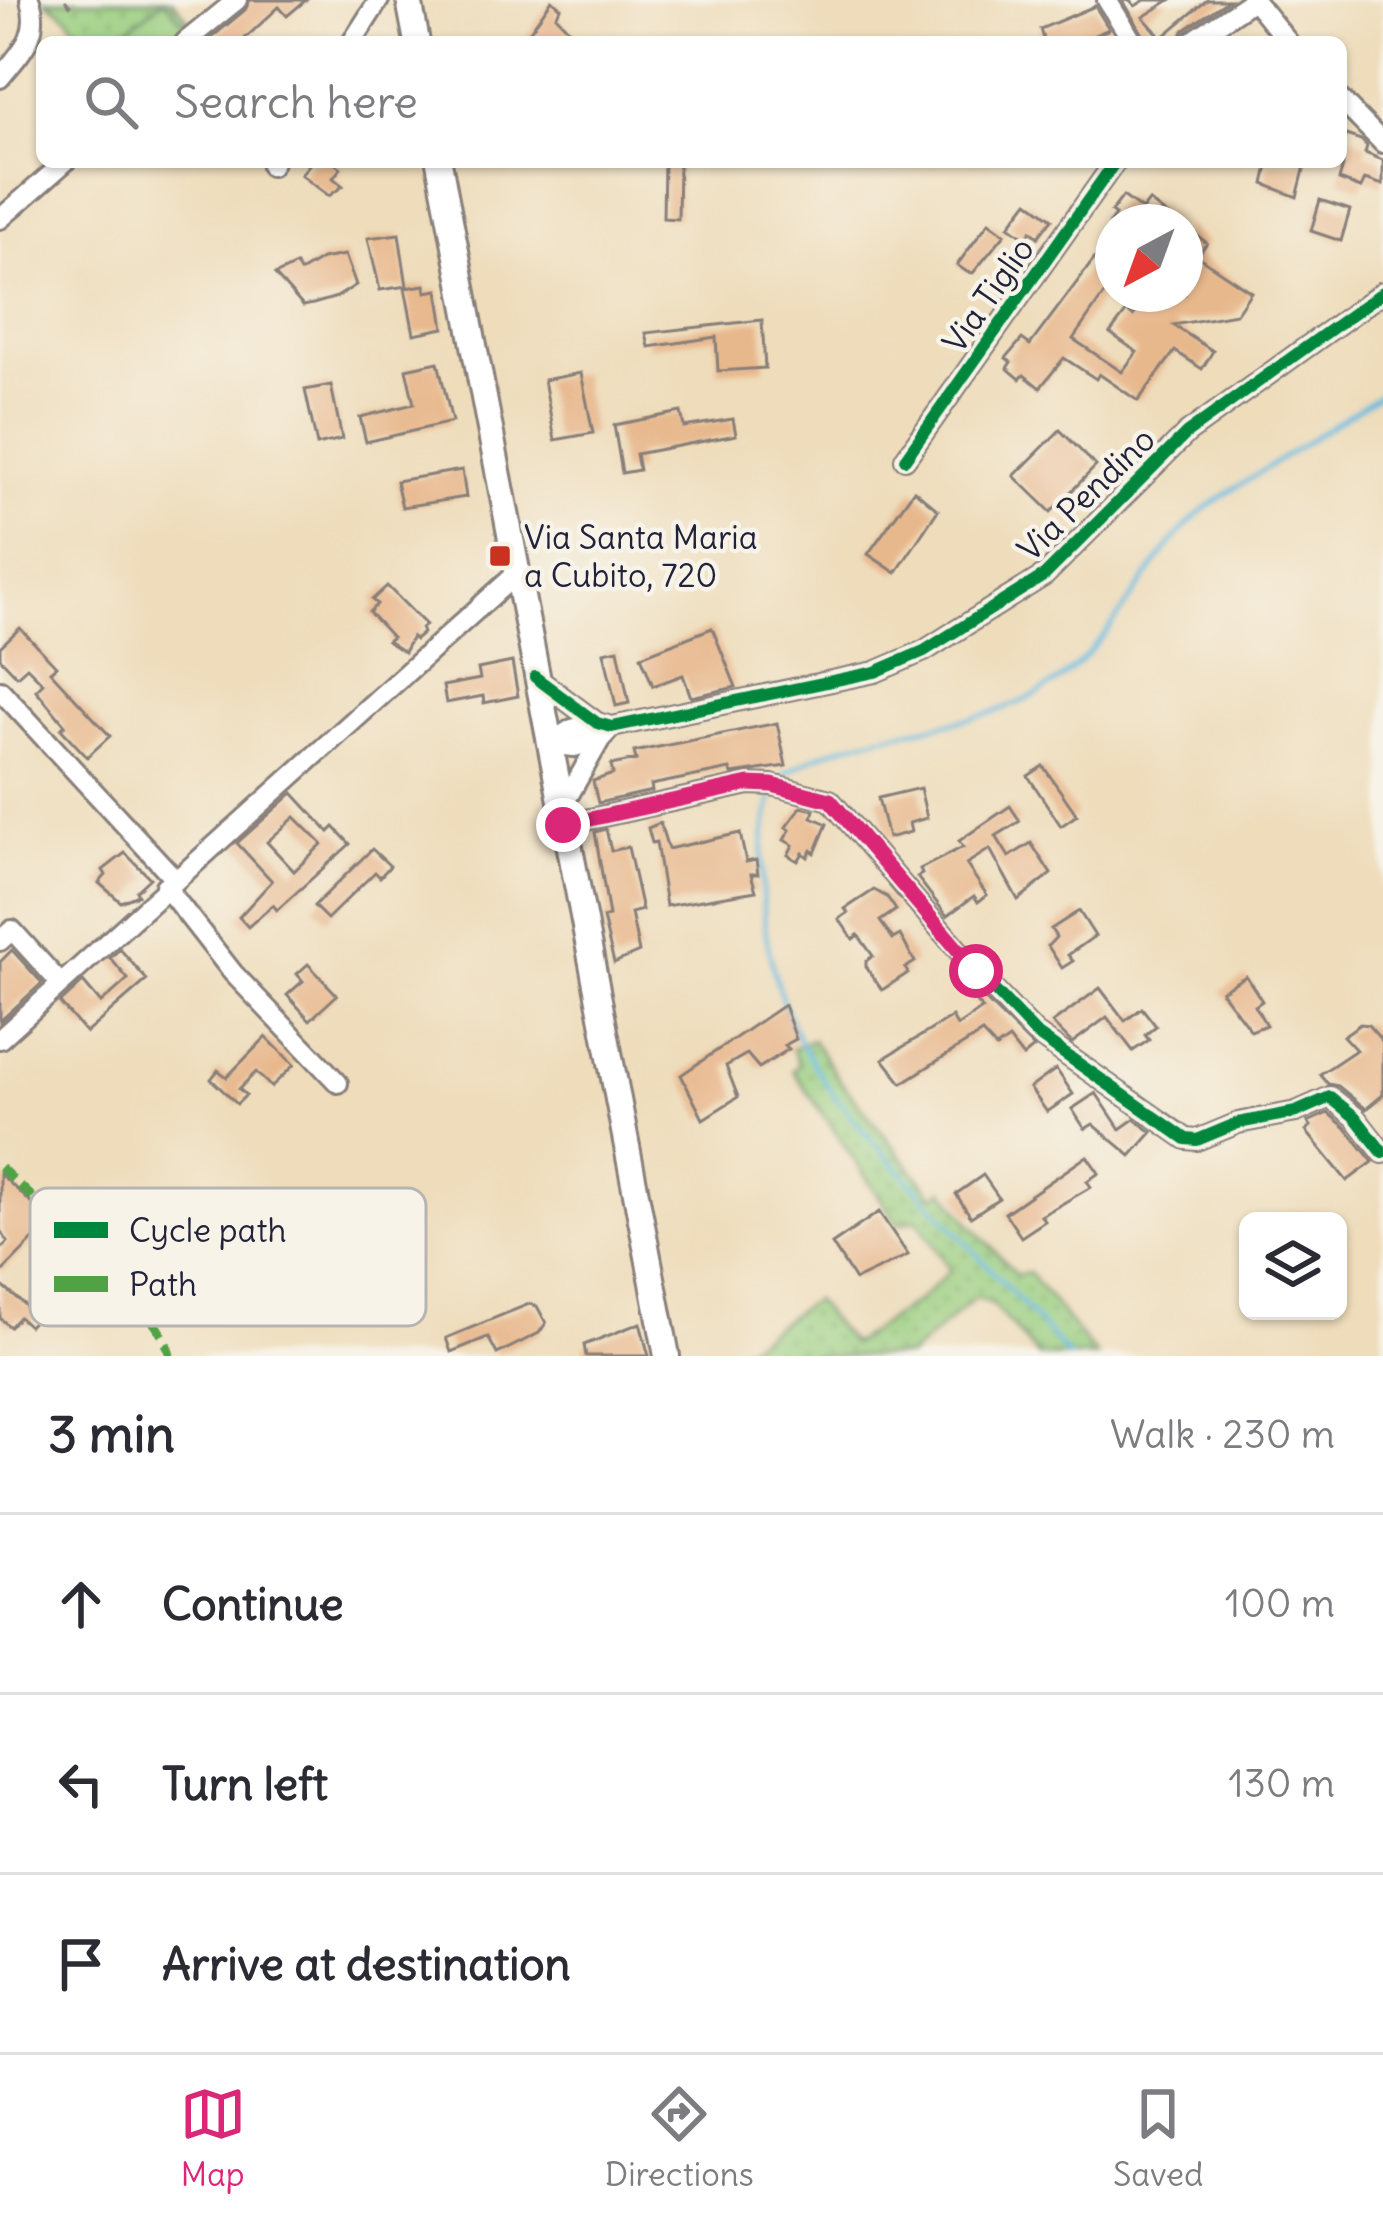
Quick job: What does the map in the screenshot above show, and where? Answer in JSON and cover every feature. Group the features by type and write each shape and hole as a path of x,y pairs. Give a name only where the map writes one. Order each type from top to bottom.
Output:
{"main road":[{"path":"409,0 416,36"},
{"path":"440,168 667,1356"}],"street":[{"path":"0,78 33,34 30,0"},
{"path":"192,36 237,0"},
{"path":"356,36 380,0"},
{"path":"1107,0 1129,36"},
{"path":"1200,36 1254,0 1283,36"},
{"path":"1347,106 1383,143"},
{"path":"0,219 58,168"},
{"name":"Via Tiglio","path":"905,459 1111,168"},
{"name":"Via Pendino","path":"548,744 572,729 603,730 874,672 924,651 1045,575 1187,433 1383,292"},
{"path":"0,1039 515,574"},
{"path":"535,677 603,730 562,817"},
{"path":"0,690 170,882 233,973 338,1083"},
{"path":"562,817 749,784 830,800 1035,1033 1186,1139 1296,1112 1330,1097 1354,1117 1383,1153"},
{"path":"0,941 12,930 61,983"}],"path":[{"path":"65,0 72,8"}],"green space":[{"path":"45,0 173,0 195,28 184,36 82,36 67,16"},
{"path":"164,0 187,27 176,36 119,36"},
{"path":"813,1040 841,1082 934,1196 944,1189 1017,1275 1029,1273 1097,1356 1038,1356 992,1304 976,1297 909,1356 732,1356 813,1300 852,1344 919,1300 950,1270 917,1219 898,1224 793,1070 799,1065 792,1048"}],"building":[{"path":"250,0 306,0 287,16 279,7 248,36 213,36 245,10"},
{"path":"552,0 561,8 556,16 575,36 526,36"},
{"path":"1123,0 1135,6 1145,0 1170,0 1143,17 1160,36 1143,36"},
{"path":"1207,0 1229,0 1181,36 1164,36"},
{"path":"1095,6 1109,29 1093,36 1042,36 1040,29"},
{"path":"1347,135 1361,140 1367,146 1365,153 1383,160 1383,185 1365,179 1361,188 1339,180 1342,168 1347,168"},
{"path":"306,168 341,168 333,178 343,186 329,196 301,175"},
{"path":"664,168 679,168 678,219 663,218"},
{"path":"1268,168 1304,168 1297,197 1264,184"},
{"path":"1320,200 1350,210 1341,241 1311,231"},
{"path":"1028,201 1052,219 1038,237 1031,231 1026,238 1009,226"},
{"path":"989,222 1005,234 973,273 967,272 957,265"},
{"path":"399,234 407,286 380,290 368,238"},
{"path":"345,255 356,285 313,304 303,306 275,275 296,265 300,272 322,259"},
{"path":"1095,258 1095,307 1073,339 1122,372 1137,352 1110,333 1126,312 1133,316 1136,312 1203,312 1203,260 1251,292 1236,314 1173,325 1213,351 1202,369 1175,351 1138,401 1099,374 1096,379 1064,358 1040,388 1007,368 1011,362 1006,358 1022,339 1030,345"},
{"path":"425,285 426,292 438,290 444,328 414,334 405,288"},
{"path":"762,320 765,368 718,371 716,337 649,347 646,333"},
{"path":"438,362 452,422 366,442 360,417 414,404 406,369"},
{"path":"581,373 593,433 555,440 544,380"},
{"path":"331,385 342,439 317,445 305,390"},
{"path":"681,412 684,427 733,419 736,435 636,454 639,470 622,473 614,425"},
{"path":"1060,430 1096,466 1051,512 1014,476"},
{"path":"462,470 466,497 402,507 396,481"},
{"path":"914,490 938,510 896,573 868,554"},
{"path":"387,586 426,625 404,652 387,641 392,637 369,612 377,604 372,600"},
{"path":"20,628 56,666 50,671 110,736 87,757 61,729 65,725 36,690 43,683 27,667 17,676 0,658 0,647"},
{"path":"712,628 736,687 691,697 683,675 653,686 641,656"},
{"path":"618,649 629,703 616,706 604,652"},
{"path":"512,662 518,696 484,703 483,696 446,703 443,686 480,679 478,669"},
{"path":"777,723 786,766 732,774 730,769 651,785 652,791 598,803 593,781 613,774 611,765 636,760 634,752"},
{"path":"1043,766 1077,815 1061,826 1028,776"},
{"path":"920,788 927,818 909,823 911,832 888,838 878,798"},
{"path":"293,793 329,832 334,827 350,844 277,910 273,905 248,927 239,917 272,881 237,843","holes":["295,817 322,844 294,871 267,842"]},
{"path":"1010,806 1020,821 996,836 1009,857 1031,843 1051,874 1018,900 990,849 966,864 987,895 978,902 974,896 947,916 917,877 922,874 920,869 963,847 959,841"},
{"path":"801,807 814,810 812,817 827,824 815,853 811,850 808,857 803,853 798,861 788,855 793,845 784,840 790,830 786,827"},
{"path":"660,823 668,849 740,833 746,862 756,860 758,874 751,874 756,891 666,906 656,842 652,843 648,828"},
{"path":"606,829 611,851 628,847 642,910 631,913 639,952 614,963 603,918 609,916 595,832"},
{"path":"372,849 390,866 380,877 375,872 327,919 314,906"},
{"path":"125,853 150,878 136,891 138,895 121,902 99,883 106,875 103,870"},
{"path":"874,890 896,910 880,921 893,939 900,935 915,962 905,968 908,973 882,990 866,967 873,956 839,919 848,913 845,909"},
{"path":"1079,911 1095,936 1068,955 1073,961 1062,968 1048,946 1056,937 1051,929"},
{"path":"120,949 147,980 86,1033 60,1003 83,982 101,1003 128,979 110,958"},
{"path":"12,950 42,983 0,1021 0,962"},
{"path":"308,964 337,995 310,1020 287,995 303,981 297,974"},
{"path":"1246,976 1262,1001 1255,1006 1266,1025 1251,1031 1221,991"},
{"path":"973,988 1034,1048 1023,1057 1009,1039 996,1048 982,1033 902,1083 883,1059 952,1017 957,1026 982,1009 968,993"},
{"path":"1100,988 1125,1021 1142,1008 1156,1026 1145,1035 1149,1040 1133,1051 1107,1017 1072,1043 1052,1023"},
{"path":"784,1005 796,1039 785,1045 789,1049 759,1068 747,1054 726,1066 738,1097 703,1119 681,1075"},
{"path":"1360,1024 1368,1025 1383,1042 1383,1095 1366,1109 1320,1074 1356,1050 1343,1036"},
{"path":"266,1037 294,1065 271,1087 256,1072 239,1089 246,1095 237,1104 211,1079 218,1070 227,1077"},
{"path":"1056,1069 1073,1094 1047,1112 1030,1088"},
{"path":"1096,1093 1120,1129 1134,1119 1152,1132 1131,1156 1093,1124 1085,1129 1072,1109"},
{"path":"1328,1113 1373,1162 1347,1181 1306,1131 1311,1126 1308,1122"},
{"path":"1087,1156 1099,1173 1087,1181 1091,1187 1041,1216 1045,1221 1021,1237 1005,1213"},
{"path":"0,1174 30,1202 30,1243 0,1274 0,1250 8,1242 0,1230"},
{"path":"983,1175 999,1198 971,1217 956,1194"},
{"path":"879,1212 908,1255 855,1280 832,1244"},
{"path":"0,1284 27,1307 30,1304 30,1325 19,1317 10,1327 0,1318"},
{"path":"529,1304 537,1306 546,1323 539,1333 497,1354 488,1337 451,1352 446,1338"},
{"path":"640,1323 649,1356 586,1356 584,1345"}],"waterway":[{"path":"778,780 844,746 991,713 1059,680 1111,626 1194,518 1383,392"},
{"path":"774,790 762,862 766,936 774,973 800,1042 861,1128 1069,1356"}],"marked path":[{"path":"0,1167 30,1195"},
{"path":"155,1326 170,1356"}],"cycle path":[{"path":"905,459 1111,168"},
{"path":"535,677 597,723 612,727 875,672 924,651 1045,575 1187,433 1383,292"},
{"path":"563,825 749,784 830,800 1035,1033 1186,1139 1296,1112 1330,1097 1355,1117 1383,1153"}],"place":[{"name":"Via Santa Maria a Cubito, 720","path":"500,556"}],"route":[{"path":"563,825 749,784 830,800 976,971"}]}
